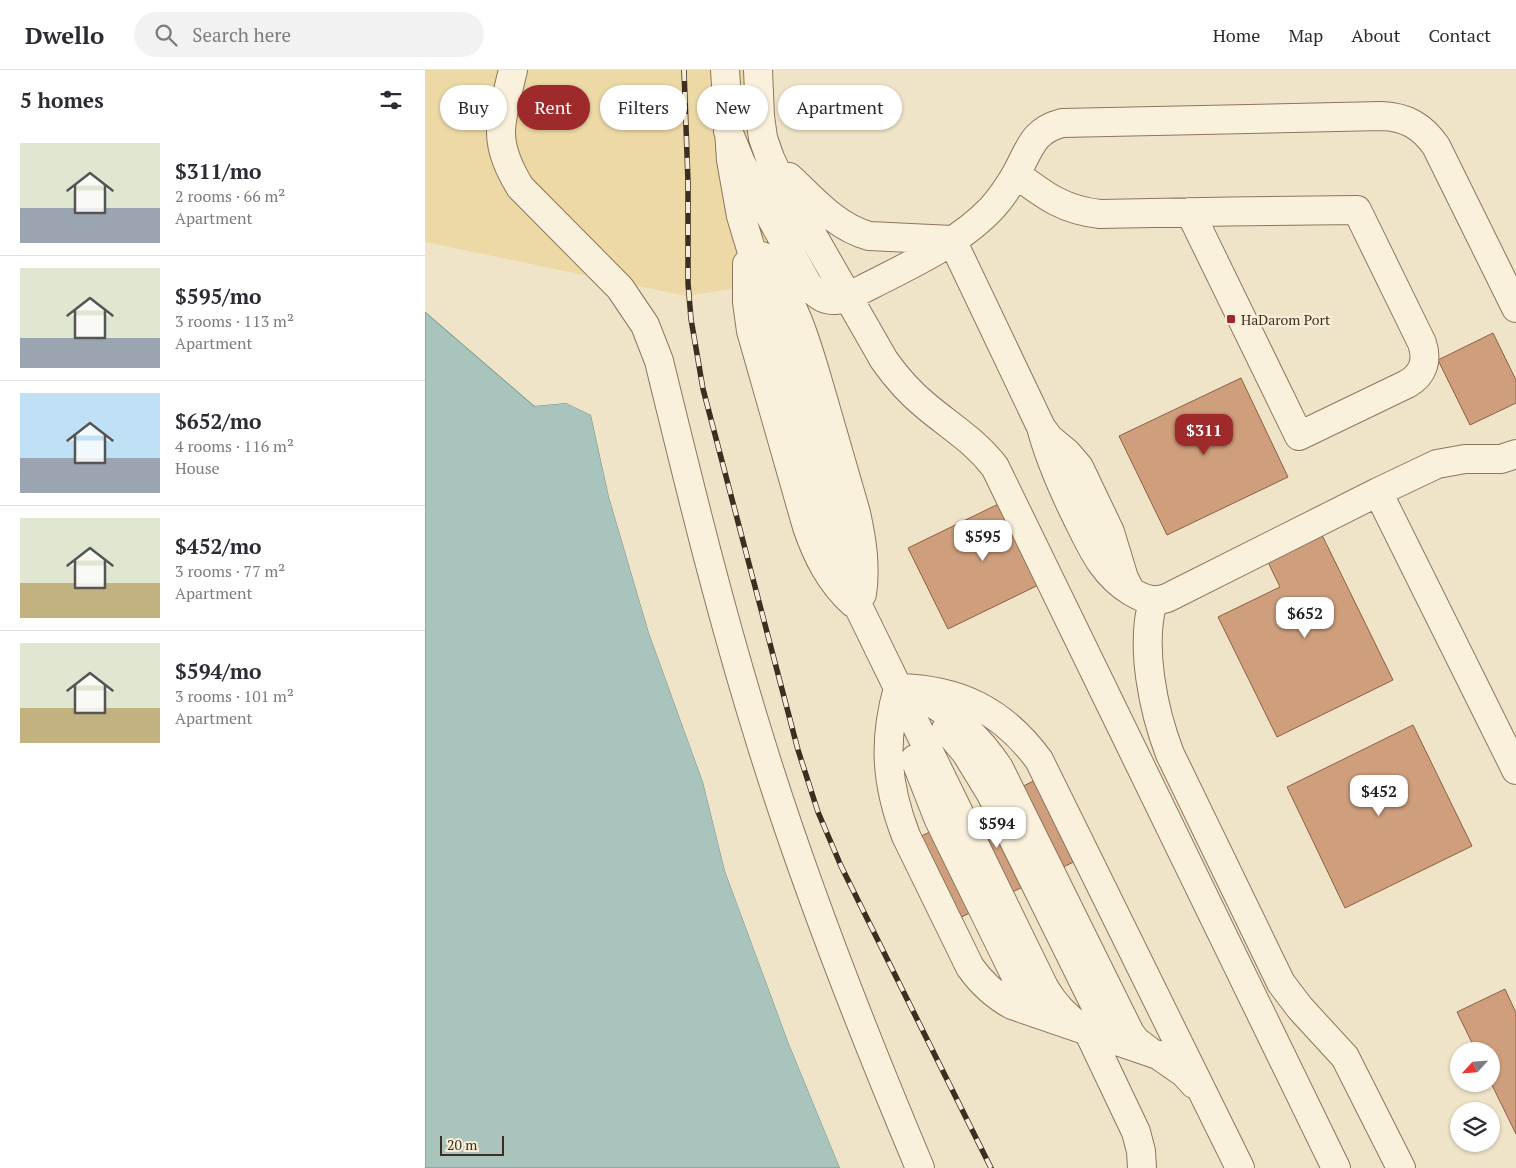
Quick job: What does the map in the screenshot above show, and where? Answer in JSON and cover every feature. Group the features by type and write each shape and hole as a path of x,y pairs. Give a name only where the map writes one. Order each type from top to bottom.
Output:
{"street":[{"path":"513,70 501,131 506,159 511,173 520,187 621,288 635,308 653,343 659,361 701,537 760,742 838,964 919,1168"},
{"path":"725,70 728,131 735,189 749,242 859,610 897,688 915,758 939,820 1017,979 1043,1015"},
{"path":"757,70 763,138 777,173 884,360 897,378 924,405 971,440 995,467 1336,1168"},
{"path":"728,131 741,163 807,283 813,291 827,300 834,300 847,296 920,260 973,225 991,209 1016,174 1032,142 1038,135 1045,129 1062,122 1382,116 1403,118 1422,129 1436,146 1516,308"},
{"path":"770,158 835,220 857,233 877,237 952,240"},
{"path":"1016,174 1050,199 1074,210 1100,214 1190,212 1357,210 1422,343 1425,359 1420,374 1407,384 1299,436 1190,212"},
{"path":"952,240 1041,427 1051,462 1095,555 1112,577 1145,598 1167,598 1437,464 1465,459 1501,459 1516,454"},
{"path":"1378,492 1516,770"},
{"path":"1145,598 1149,654 1156,709 1169,754 1281,983 1300,1008 1345,1057 1401,1168"},
{"path":"897,688 889,726 888,766 891,790 906,836 970,968 978,979 999,998 1158,1055"},
{"path":"897,688 925,721 958,772 1071,1000 1084,1018 1101,1035 1136,1132 1141,1151 1142,1168"},
{"path":"897,688 920,696 941,708 961,722 988,751 1009,785 1130,1033 1146,1049 1183,1073"},
{"path":"897,688 917,690 935,695 970,712 987,725 1016,758 1158,1045 1173,1064 1203,1095 1210,1107"},
{"path":"897,688 936,691 973,703 990,712 1016,732 1039,760 1240,1168"}],"sand":[{"path":"425,70 767,70 783,281 686,296 425,242"}],"water":[{"path":"425,312 534,406 566,403 591,415 609,497 649,633 703,782 725,871 789,1044 840,1168 425,1168"}],"pier":[{"path":"566,400 593,414 612,496 652,632 705,782 727,870 791,1043 843,1168 840,1168 789,1044 725,871 703,782 649,633 609,497 591,415 566,403 534,406 537,403"}],"building":[{"path":"1493,333 1516,380 1516,403 1470,425 1438,360"},
{"path":"1241,378 1288,477 1167,535 1119,436"},
{"path":"1019,494 1059,575 948,629 908,548"},
{"path":"1320,531 1393,680 1277,737 1218,617 1280,587 1266,558"},
{"path":"1413,725 1472,846 1345,908 1287,787"},
{"path":"1056,770 1096,851 937,929 897,848"},
{"path":"1505,989 1516,1013 1516,1134 1495,1092 1500,1092 1500,1042 1472,1042 1457,1012"}],"railway":[{"path":"684,70 688,182 688,283 691,319 703,389 798,750 818,812 841,866 991,1168"}],"place":[{"name":"HaDarom Port","path":"1231,319"}]}
